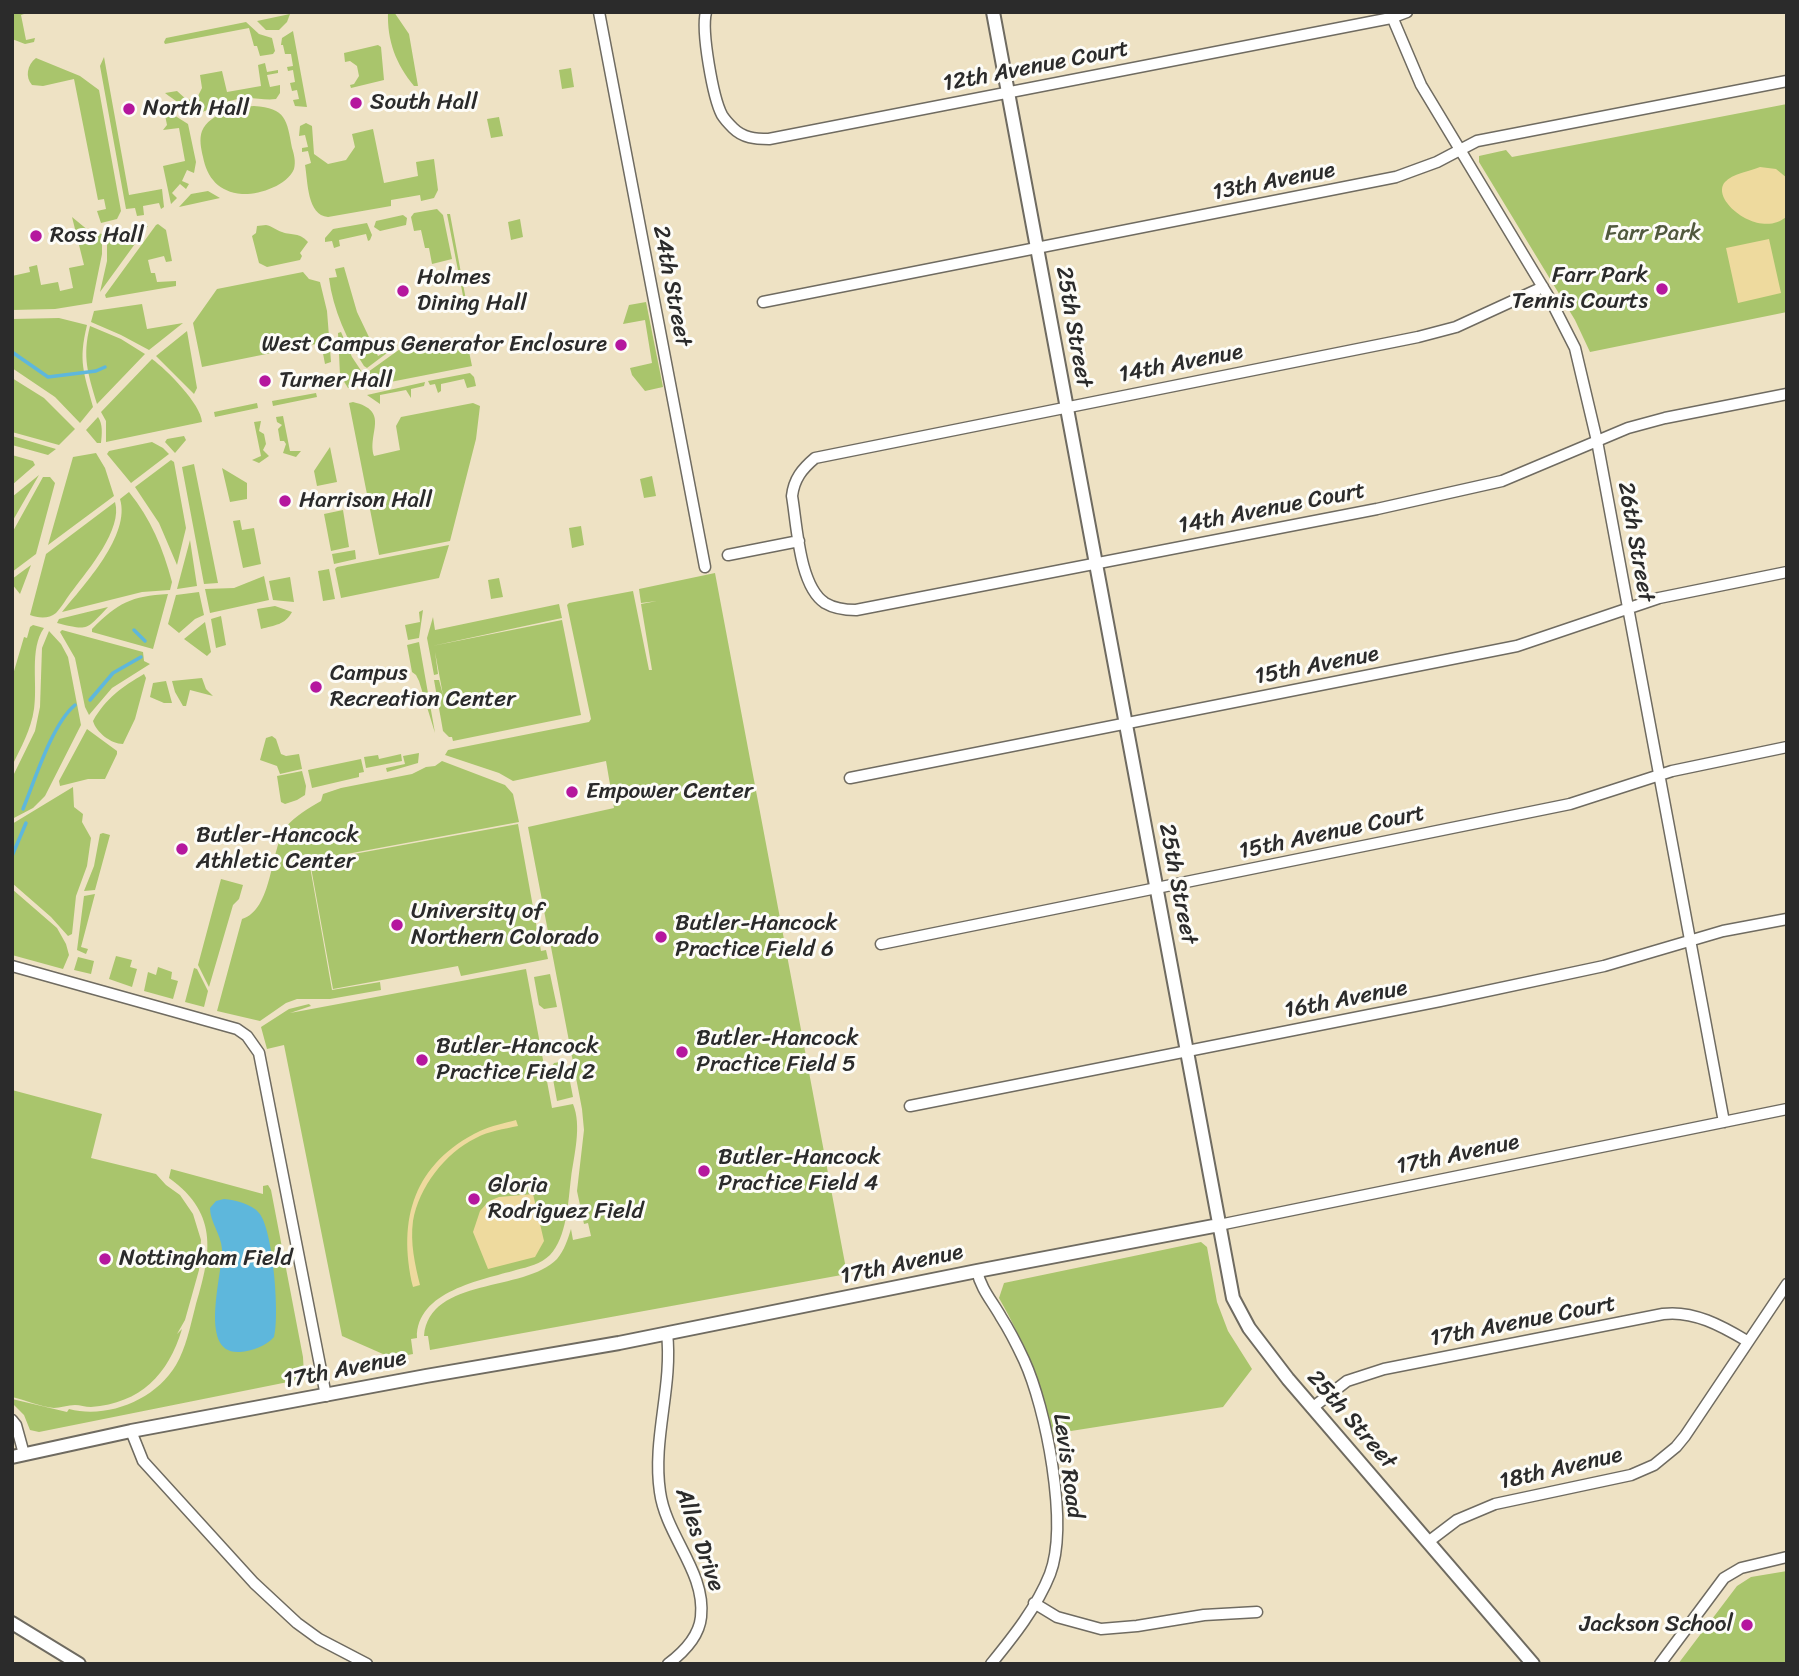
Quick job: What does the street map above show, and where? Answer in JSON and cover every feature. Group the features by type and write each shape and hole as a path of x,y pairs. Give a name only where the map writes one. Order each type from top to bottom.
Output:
{"street":[{"name":"24th Street","path":"599,12 705,567"},
{"name":"12th Avenue Court","path":"706,12 704,25 719,107 725,119 740,134 755,139 769,139 1407,12"},
{"name":"25th Street","path":"993,12 1233,1298 1261,1346 1532,1664"},
{"name":"26th Street","path":"1391,15 1421,85 1543,287 1575,348 1597,442 1724,1122"},
{"name":"13th Avenue","path":"764,302 1396,177 1437,162 1477,141 1787,81"},
{"name":"14th Avenue","path":"799,541 792,496 794,485 801,472 815,458 1418,337 1456,327 1543,287"},
{"name":"14th Avenue Court","path":"799,541 808,584 822,602 841,609 856,610 1377,509 1502,481 1628,428 1787,394"},
{"path":"728,555 799,541"},
{"name":"15th Avenue","path":"850,778 1517,646 1659,598 1787,572"},
{"name":"15th Avenue Court","path":"881,944 1570,804 1658,774 1787,747"},
{"name":"16th Avenue","path":"910,1106 1604,966 1690,940 1787,919"},
{"path":"12,966 237,1030 247,1036 259,1053 326,1396"},
{"name":"17th Avenue","path":"12,1420 16,1424 18,1455 1219,1226 1787,1109"},
{"name":"Levis Road","path":"977,1271 980,1285 1026,1364 1046,1433 1057,1514 1057,1544 1049,1576 1034,1603 991,1664"},
{"name":"18th Avenue","path":"1428,1542 1457,1520 1484,1508 1624,1477 1654,1465 1685,1436 1787,1284"},
{"name":"17th Avenue Court","path":"1312,1408 1347,1381 1384,1369 1662,1314 1681,1314 1709,1320 1747,1341"},
{"name":"Alles Drive","path":"667,1333 669,1356 658,1461 660,1492 664,1513 696,1580 702,1599 701,1620 695,1635 682,1653 668,1664"},
{"path":"131,1432 143,1461 254,1583 297,1623 319,1639 367,1664"},
{"path":"1660,1664 1724,1578 1741,1568 1787,1557"},
{"path":"1034,1603 1057,1617 1101,1629 1204,1615 1257,1612"},
{"path":"14,1626 79,1664"}],"green space":[{"path":"12,12 30,12 21,15 26,40 35,38 34,42 25,44 12,39"},
{"path":"388,12 394,12 409,34 418,86 414,86 408,78 394,52 389,33"},
{"path":"290,14 279,30 266,30 257,21"},
{"path":"246,22 259,34 272,38 275,51 273,54 260,56 249,28 165,44 164,42 166,38"},
{"path":"293,31 307,107 295,106 293,100 299,99 297,90 292,91 290,83 295,82 293,70 288,71 287,67 293,66 291,54 285,54 281,45 282,38"},
{"path":"378,45 381,47 384,80 351,88 350,85 354,84 359,76 357,66 350,61 345,62 344,53"},
{"path":"104,57 129,195 162,189 164,207 161,209 159,203 143,206 144,215 137,216 135,208 126,209 100,66"},
{"path":"36,58 80,76 99,90 121,211 117,219 101,223 97,211 106,209 104,199 98,200 74,79 43,86 32,85 28,71"},
{"path":"265,63 267,72 278,70 278,73 267,75 270,87 280,85 280,93 276,99 238,99 196,112 165,93 177,91 187,100 197,98 202,88 200,75 222,71 227,92 261,86 258,65"},
{"path":"571,68 574,87 562,89 559,70"},
{"name":"Farr Park","path":"1787,104 1787,312 1590,352 1575,320 1479,162 1479,156 1506,150 1512,157"},
{"path":"158,105 188,124 196,162 194,173 187,170 182,181 189,184 186,189 180,184 172,193 177,198 171,204 163,166 185,161 179,128 163,130 167,125 165,115 159,111"},
{"path":"254,106 273,109 283,117 294,155 294,169 279,185 264,191 234,193 215,183 211,177 205,165 201,134 217,115"},
{"path":"499,117 503,136 491,138 487,119"},
{"path":"306,123 312,126 314,154 328,164 346,160 355,147 352,134 373,129 384,183 418,176 416,162 434,159 438,190 434,198 421,201 420,195 391,200 391,206 328,217 321,215 312,204 308,188 305,165 311,163 308,151 302,152 302,148 308,147 305,135 299,136 300,126"},
{"path":"208,191 220,198 179,207 191,194"},
{"path":"437,209 443,215 452,259 432,264 421,230 414,231 411,217 414,213"},
{"path":"447,214 450,214 466,300 464,301"},
{"path":"403,215 407,218 406,225 380,231 374,227 376,221"},
{"path":"72,217 89,231 102,234 102,254 92,303 55,309 12,310 12,276 30,272 29,267 37,265 41,285 58,282 60,291 73,288 69,268 84,265"},
{"path":"520,219 523,237 511,240 508,222"},
{"path":"367,223 372,235 368,241 366,234 339,240 340,246 334,248 332,241 325,242 333,229"},
{"path":"158,224 166,230 172,261 166,262 164,256 148,260 151,273 155,273 157,282 176,281 176,286 106,298 105,295"},
{"path":"266,225 299,235 308,242 300,253 300,260 267,267 259,263 252,236 256,233 257,226"},
{"path":"148,226 100,292 107,261 107,234"},
{"path":"344,267 357,312 378,356 399,344 367,368 347,335 331,290 329,278 337,277 335,269"},
{"path":"303,272 309,279 320,282 327,311 331,362 325,364 321,343 202,367 193,323 217,289"},
{"path":"646,302 663,387 645,391 632,375 630,368 652,363 645,320 623,324 629,305"},
{"path":"142,304 147,329 183,323 149,350 91,322 94,311"},
{"path":"59,318 87,325 83,358 93,407 80,423 55,397 12,368 12,319"},
{"path":"90,326 121,339 145,354 97,404 87,365 86,347"},
{"path":"187,331 197,388 194,394 156,356"},
{"path":"341,332 369,386 348,388 340,375 338,333"},
{"path":"464,338 472,366 380,384 373,381 368,372 407,344 430,340 432,345"},
{"path":"152,359 190,397 202,422 106,442 106,421 101,412"},
{"path":"470,373 476,386 467,388 464,379 441,384 441,391 438,393 435,384 430,385 428,381"},
{"path":"12,378 44,398 75,429 59,445 12,432"},
{"path":"425,382 424,386 411,389 411,398 406,390 380,395 380,404 367,395"},
{"path":"316,393 317,397 273,406 272,401"},
{"path":"257,403 258,408 215,417 214,412"},
{"path":"349,403 365,406 374,417 374,456 400,450 396,426 401,417 473,403 480,406 476,439 450,541 379,555"},
{"path":"283,416 290,451 301,451 296,457 283,453 286,444 280,441 278,429 282,425 277,422 276,417"},
{"path":"98,417 102,433 101,443 97,443 86,430"},
{"path":"261,421 259,431 264,434 266,444 263,450 269,456 259,463 252,460 261,456 254,422"},
{"path":"12,436 56,449 48,455 12,445"},
{"path":"184,436 186,440 175,453 165,442 167,439"},
{"path":"152,442 169,454 131,483 107,454 109,451"},
{"path":"330,447 337,482 317,486 314,471"},
{"path":"96,453 105,468 114,496 48,545 73,457"},
{"path":"12,455 33,461 35,465 12,485"},
{"path":"171,460 174,462 186,528 177,565 159,523 135,487"},
{"path":"194,464 218,583 204,584 182,467"},
{"path":"222,468 247,483 247,499 230,502"},
{"path":"39,475 12,522 12,497"},
{"path":"652,476 656,496 644,498 640,479"},
{"path":"43,477 50,477 55,483 36,554 12,572 12,533"},
{"path":"129,492 150,523 160,546 172,582 170,590 142,592 62,612 93,574 112,543 122,513 120,499"},
{"path":"115,502 114,524 103,549 60,608 47,617 30,615 46,554"},
{"path":"343,510 349,547 331,551 324,514"},
{"path":"240,520 242,530 254,528 261,564 243,568 233,521"},
{"path":"581,526 584,545 572,548 569,528"},
{"path":"190,540 197,586 177,589"},
{"path":"449,545 439,578 341,598 335,569 337,567"},
{"path":"355,550 356,559 334,564 332,554"},
{"path":"31,565 20,594 12,584 12,579"},
{"path":"329,569 335,599 323,601 318,571"},
{"path":"715,573 847,1274 430,1350 428,1336 424,1336 430,1317 443,1303 460,1294 542,1270 557,1259 566,1245 571,1229 573,1240 591,1236 588,1223 584,1224 577,1191 584,1130 582,1109 528,827 614,808 606,761 513,781 499,773 445,755 448,750 589,722 591,719 567,605 569,603 633,591 649,670 652,670 641,604 657,601 641,603 639,589"},
{"path":"264,576 269,600 210,613 205,589 234,588"},
{"path":"290,577 294,602 273,600 269,581"},
{"path":"499,578 503,597 491,599 488,580"},
{"path":"199,592 204,615 179,633 168,624 176,595"},
{"path":"168,594 153,649 92,632 101,620 126,603"},
{"path":"559,604 562,618 432,646 562,620 581,715 453,741 452,737 443,731 434,680 439,680 443,695 435,652 438,674 434,675 427,638 433,617 435,630"},
{"path":"275,606 292,612 283,622 261,629 257,609"},
{"path":"108,607 86,627 57,623 59,619"},
{"path":"423,610 419,638 408,640 405,625 420,622 419,612"},
{"path":"221,616 226,645 216,648 211,619"},
{"path":"205,622 211,652 207,656 184,639"},
{"path":"33,625 44,628 39,636 35,656 33,717 12,766 12,678 24,637 27,638"},
{"path":"62,630 143,652 144,661 150,664 112,688 89,715 75,658 60,632"},
{"path":"49,631 68,657 81,725 45,796 33,808 12,819 12,778 35,731 40,707 42,648"},
{"path":"419,642 435,733 419,681 412,672 407,645"},
{"path":"144,674 146,678 135,719 123,744 109,740 93,721 115,694"},
{"path":"202,678 206,689 213,696 190,690 186,706 183,706 172,681"},
{"path":"166,681 172,703 164,703 150,697 153,683"},
{"path":"87,729 117,751 117,754 105,779 88,779 60,786 59,781"},
{"path":"272,736 276,739 281,754 299,754 302,769 280,774 277,766 260,760 266,738"},
{"path":"419,753 418,763 387,772 386,768 405,764 403,756"},
{"path":"401,754 402,761 366,768 364,757 378,755 379,759"},
{"path":"361,759 364,772 359,773 359,777 312,788 308,770"},
{"path":"442,761 505,785 513,794 519,822 309,861 332,990 380,982 381,990 330,999 297,999 286,1003 260,1021 217,1011 242,919 260,904 281,837 289,823 321,801 323,794 412,774"},
{"path":"302,771 306,786 305,795 285,804 281,802 277,776"},
{"path":"73,787 74,807 83,814 82,822 91,838 87,866 76,896 72,934 68,936 51,917 12,883 12,824"},
{"path":"518,824 541,951 546,950 548,959 461,976 458,966 333,989 310,862"},
{"path":"100,834 110,835 95,890 84,891 94,866"},
{"path":"221,879 243,885 239,899 233,905 209,987 198,965"},
{"path":"12,889 57,928 69,955 63,969 12,955"},
{"path":"95,894 81,947 88,949 86,954 77,950 84,896"},
{"path":"116,956 132,960 130,967 137,969 132,987 109,979"},
{"path":"78,957 94,961 91,974 74,970"},
{"path":"158,967 172,972 171,979 178,981 173,999 144,991 148,972 156,975"},
{"path":"194,968 208,991 204,1007 185,1002"},
{"path":"526,969 552,1108 573,1104 576,1113 576,1141 568,1208 560,1239 550,1255 538,1263 469,1284 439,1298 427,1309 420,1322 417,1338 411,1339 413,1354 392,1358 342,1336 284,1045 267,1049 261,1027 289,1009 309,1004 311,1006 290,1013"},
{"path":"550,974 557,1007 544,1009 539,1005 534,977"},
{"path":"566,1061 573,1097 557,1101 551,1068 554,1063"},
{"name":"Nottingham Field","path":"12,1090 102,1114 91,1158 156,1174 180,1195 193,1214 201,1240 199,1270 185,1320 177,1334 182,1329 169,1360 160,1373 138,1393 124,1400 91,1407 75,1405 54,1408 12,1397"},
{"path":"171,1169 263,1194 263,1186 268,1185 303,1357 304,1375 293,1381 39,1432 30,1430 24,1415 12,1403 12,1399 67,1412 69,1409 114,1409 143,1397 156,1388 176,1365 185,1345 205,1271 207,1238 197,1207 186,1192 169,1178"},
{"path":"1201,1242 1207,1247 1217,1302 1228,1331 1252,1369 1223,1407 1052,1434 1031,1364 999,1298 1004,1283"},
{"name":"Jackson School","path":"1787,1571 1787,1664 1678,1664 1737,1586 1751,1577"}],"sand":[{"path":"1760,167 1776,169 1787,178 1787,216 1776,222 1764,224 1752,221 1740,215 1724,198 1722,190 1728,179"},
{"path":"1769,239 1781,293 1738,303 1726,248"},
{"path":"516,1120 518,1126 486,1134 465,1144 444,1162 427,1184 413,1221 413,1246 420,1285 413,1287 407,1238 416,1196 426,1176 439,1159 458,1144 484,1129"},
{"path":"533,1194 544,1241 535,1257 488,1269 473,1232 480,1211 489,1201 499,1197"}],"water":[{"path":"224,1199 248,1205 259,1213 268,1236 274,1273 274,1337 258,1348 240,1352 227,1349 219,1341 216,1327 215,1311 222,1249 210,1208 216,1201"}],"waterway":[{"path":"12,352 48,377 96,371 105,367"},
{"path":"134,630 145,641"},
{"path":"90,700 113,673 141,657"},
{"path":"23,809 52,739 75,705"},
{"path":"12,856 26,823"}],"place":[{"name":"South Hall","path":"356,103"},
{"name":"North Hall","path":"129,109"},
{"name":"Ross Hall","path":"36,236"},
{"name":"Farr Park Tennis Courts","path":"1662,289"},
{"name":"Holmes Dining Hall","path":"403,291"},
{"name":"West Campus Generator Enclosure","path":"621,345"},
{"name":"Turner Hall","path":"265,381"},
{"name":"Harrison Hall","path":"285,501"},
{"name":"Campus Recreation Center","path":"316,687"},
{"name":"Empower Center","path":"572,792"},
{"name":"Butler-Hancock Athletic Center","path":"182,849"},
{"name":"University of Northern Colorado","path":"397,925"},
{"name":"Butler-Hancock Practice Field 6","path":"661,937"},
{"name":"Butler-Hancock Practice Field 5","path":"682,1052"},
{"name":"Butler-Hancock Practice Field 2","path":"422,1060"},
{"name":"Butler-Hancock Practice Field 4","path":"704,1171"},
{"name":"Gloria Rodriguez Field","path":"474,1199"},
{"name":"Nottingham Field","path":"105,1259"},
{"name":"Jackson School","path":"1747,1625"}]}
